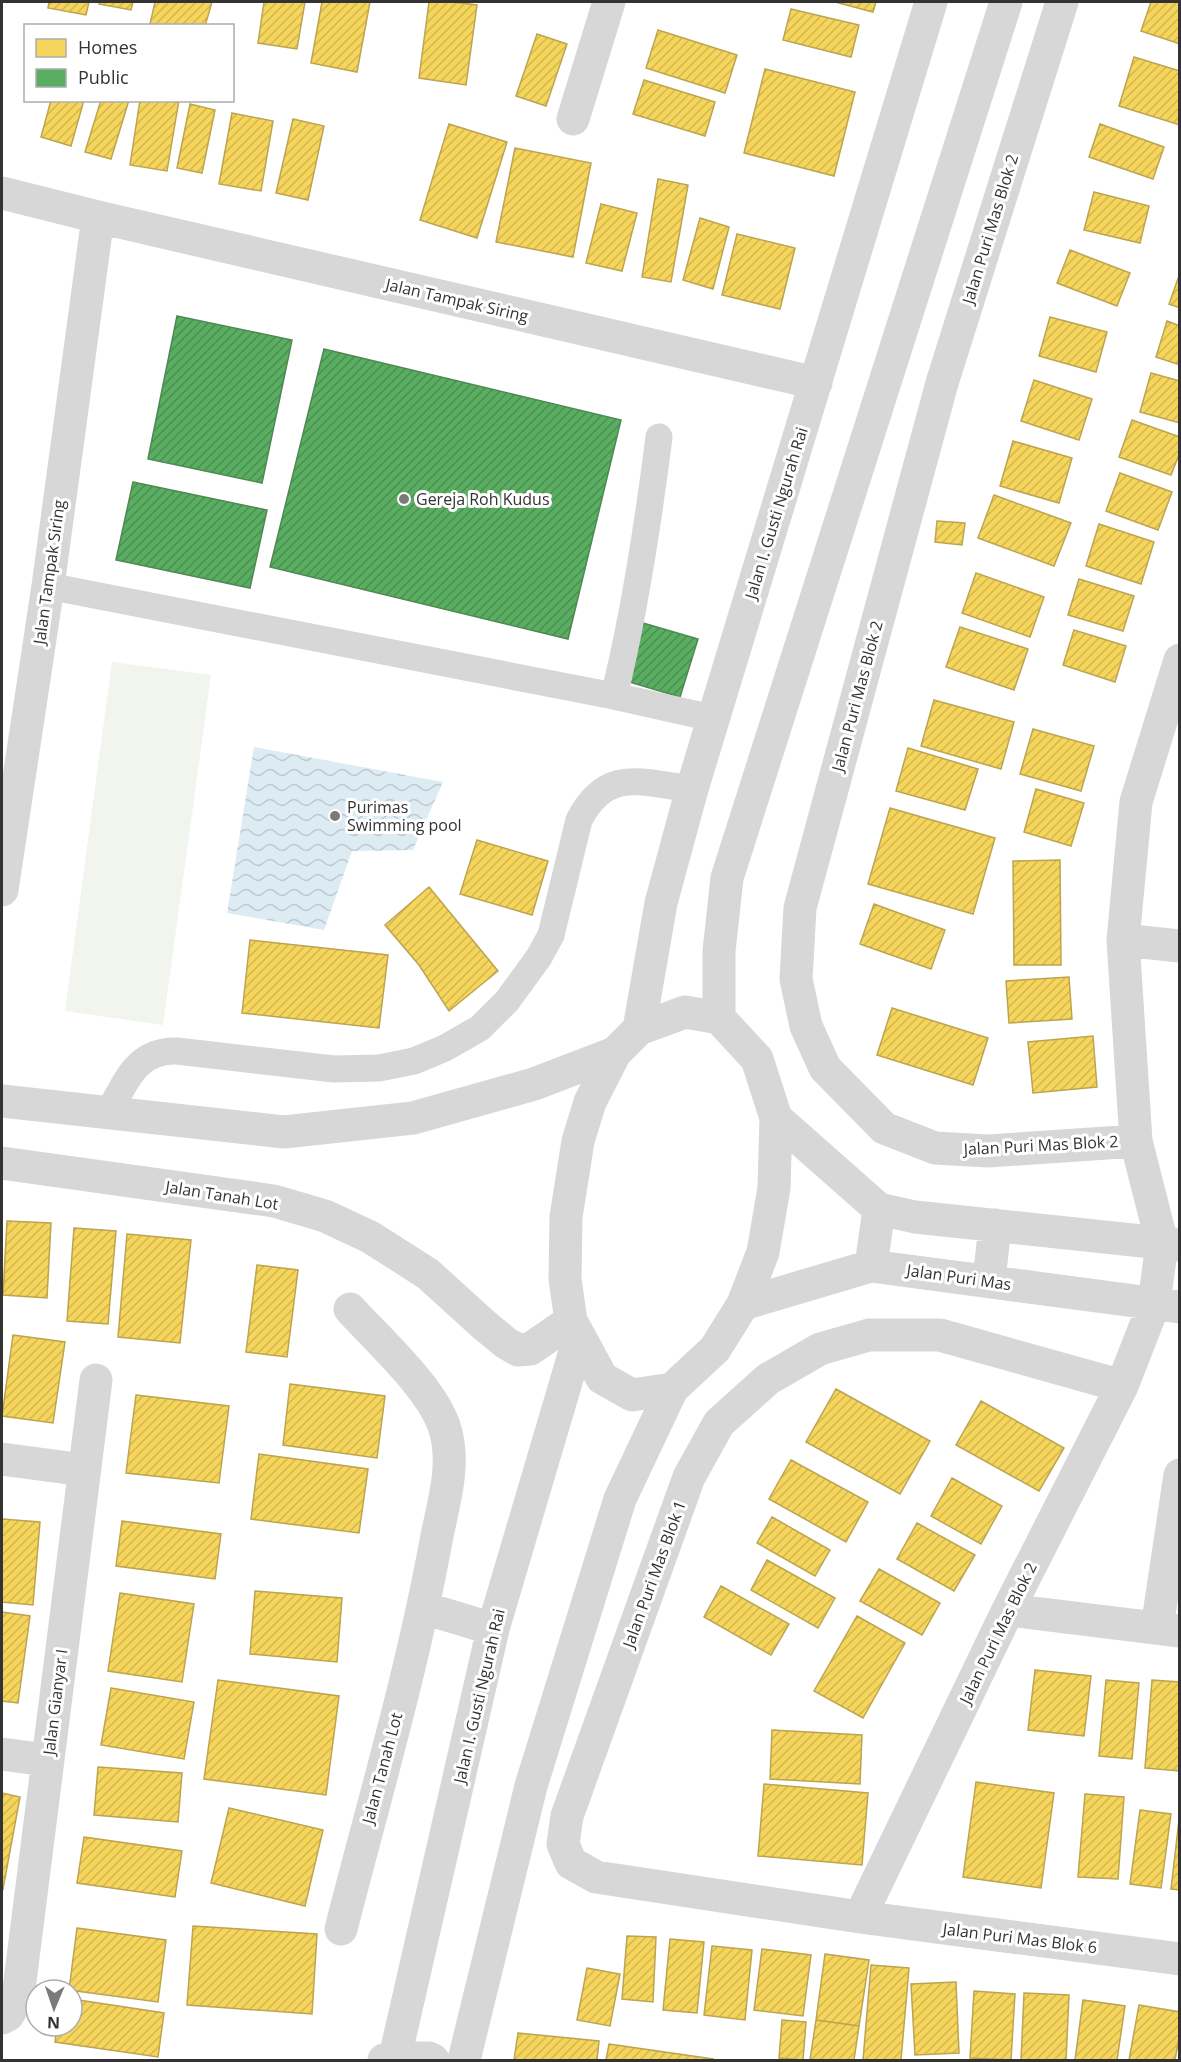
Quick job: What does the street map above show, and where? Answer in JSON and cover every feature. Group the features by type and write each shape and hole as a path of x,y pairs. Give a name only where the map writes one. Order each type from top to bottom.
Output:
{"street":[{"path":"573,119 609,2"},
{"name":"Jalan I. Gusti Ngurah Rai","path":"639,1029 661,903 712,718 931,2"},
{"path":"720,1018 719,951 727,878 1006,2"},
{"name":"Jalan Puri Mas Blok 2","path":"1062,2 938,394 800,908 796,979 806,1026 825,1068 884,1128 935,1148 988,1151 1136,1141"},
{"name":"Jalan Tampak Siring","path":"2,193 816,383"},
{"name":"Jalan Tampak Siring","path":"2,890 48,586 98,217"},
{"name":"Jalan Puri Mas Blok 2","path":"860,1917 1008,1610 1122,1386 1167,1306 1171,1244 1136,1141 1123,940 1136,802 1179,660"},
{"path":"1123,940 1179,946"},
{"path":"464,2061 531,1786 620,1499 672,1389 715,1349 743,1304 763,1252 774,1188 776,1118 757,1059 720,1018 685,1012 639,1029 615,1053 590,1102 578,1141 566,1217 565,1279 575,1330 602,1378 632,1395 672,1389"},
{"path":"2,1101 284,1132 413,1118 534,1084 615,1053"},
{"path":"776,1118 879,1209 915,1217 1171,1244"},
{"name":"Jalan Tanah Lot","path":"2,1163 273,1201 325,1216 370,1237 428,1274 483,1324 518,1350 530,1349 575,1330"},
{"path":"871,1266 879,1209"},
{"path":"989,1281 995,1225"},
{"name":"Jalan Puri Mas","path":"743,1304 871,1266 1167,1306"},
{"name":"Jalan Tanah Lot","path":"341,1929 424,1608 450,1466 445,1430 439,1413 427,1394 350,1309"},
{"name":"Jalan I. Gusti Ngurah Rai","path":"389,2059 493,1629 575,1330"},
{"name":"Jalan Puri Mas Blok 1","path":"860,1917 596,1877 571,1863 563,1844 567,1816 689,1478 719,1423 768,1379 820,1349 869,1335 940,1335 1122,1386"},
{"name":"Jalan Gianyar I","path":"2,2018 8,2015 18,1997 96,1380"},
{"path":"2,1459 84,1470"},
{"path":"1008,1610 1168,1629 1179,1475"},
{"path":"424,1608 493,1629"},
{"path":"2,1754 47,1761"},
{"name":"Jalan Puri Mas Blok 6","path":"860,1917 1179,1959"},
{"path":"389,2059 429,2058 433,2061"}],"lane":[{"path":"614,696 648,527 659,437"},
{"path":"48,586 614,696 712,718"},
{"path":"108,1113 135,1068 142,1060 157,1052 177,1051 334,1069 379,1068 414,1061 445,1048 480,1028 507,1001 539,957 551,935 579,820 586,806 598,794 626,781 692,789"}],"shaded area":[{"path":"112,662 211,675 163,1025 65,1011"}],"water":[{"name":"Purimas Swimming pool","path":"254,747 443,782 413,850 352,851 324,930 227,913"}],"building: Homes":[{"path":"49,2 89,2 86,15 48,8"},
{"path":"100,2 133,2 131,10 99,4"},
{"path":"155,2 212,2 206,24 150,24"},
{"path":"264,2 305,2 297,49 258,43"},
{"path":"322,2 370,2 357,72 311,63"},
{"path":"429,2 477,5 466,85 419,78"},
{"path":"835,2 876,2 873,12"},
{"path":"1151,2 1180,2 1180,44 1141,31"},
{"path":"791,9 859,25 851,57 783,40"},
{"path":"658,30 737,55 725,93 646,68"},
{"path":"537,34 567,44 546,106 516,96"},
{"path":"1134,57 1180,71 1180,125 1119,106"},
{"path":"765,69 855,92 834,176 744,153"},
{"path":"644,80 715,102 705,136 633,114"},
{"path":"50,102 83,102 71,146 41,137"},
{"path":"100,102 128,102 111,159 85,152"},
{"path":"140,102 179,102 167,171 130,165"},
{"path":"190,104 215,110 202,173 177,168"},
{"path":"232,113 273,121 261,191 219,184"},
{"path":"293,119 324,126 308,200 276,193"},
{"path":"449,124 507,142 477,238 420,220"},
{"path":"1100,124 1164,147 1153,179 1089,157"},
{"path":"515,148 591,163 573,257 496,242"},
{"path":"658,179 688,185 671,282 642,277"},
{"path":"1094,192 1149,206 1140,243 1084,230"},
{"path":"601,204 637,213 622,271 586,263"},
{"path":"700,218 729,227 713,289 683,280"},
{"path":"737,234 795,248 780,309 722,295"},
{"path":"1070,250 1130,273 1117,306 1057,283"},
{"path":"1180,273 1180,308 1169,304"},
{"path":"1050,317 1107,332 1096,372 1039,356"},
{"path":"1167,321 1180,326 1180,365 1156,357"},
{"path":"1151,373 1180,381 1180,423 1140,412"},
{"path":"1034,380 1092,399 1079,440 1021,421"},
{"path":"1132,420 1180,437 1180,452 1171,475 1119,457"},
{"path":"1013,441 1072,458 1059,503 1000,486"},
{"path":"1120,473 1172,492 1158,530 1106,511"},
{"path":"994,495 1071,523 1054,566 978,538"},
{"path":"937,521 965,523 962,545 935,542"},
{"path":"1099,524 1154,542 1141,584 1086,566"},
{"path":"976,573 1044,597 1030,637 962,613"},
{"path":"1079,579 1134,596 1123,631 1068,615"},
{"path":"960,627 1028,649 1014,690 946,667"},
{"path":"1074,630 1126,646 1115,682 1063,665"},
{"path":"934,700 1014,722 1001,769 921,746"},
{"path":"1033,729 1094,746 1081,791 1020,774"},
{"path":"908,748 978,769 965,810 896,791"},
{"path":"1036,789 1084,803 1071,846 1024,832"},
{"path":"890,808 995,838 973,914 868,884"},
{"path":"477,840 548,861 532,915 460,894"},
{"path":"1060,860 1061,965 1014,965 1013,861"},
{"path":"429,887 498,971 449,1011 419,965 385,925"},
{"path":"874,904 945,930 931,969 860,944"},
{"path":"250,940 388,955 379,1028 242,1013"},
{"path":"1069,977 1072,1019 1009,1023 1006,981"},
{"path":"892,1008 988,1038 973,1085 877,1055"},
{"path":"1093,1036 1097,1087 1033,1093 1028,1042"},
{"path":"7,1221 51,1223 47,1298 3,1295"},
{"path":"74,1228 116,1231 108,1324 67,1321"},
{"path":"127,1234 191,1240 180,1343 118,1337"},
{"path":"257,1265 298,1270 287,1357 246,1352"},
{"path":"13,1335 65,1342 53,1423 2,1416"},
{"path":"290,1384 385,1396 377,1458 283,1445"},
{"path":"836,1389 930,1441 900,1494 806,1442"},
{"path":"136,1395 229,1406 219,1483 126,1473"},
{"path":"981,1401 1064,1448 1039,1491 956,1445"},
{"path":"259,1454 368,1469 359,1533 251,1519"},
{"path":"791,1460 868,1502 846,1542 769,1499"},
{"path":"952,1478 1002,1506 981,1544 931,1516"},
{"path":"772,1517 830,1550 815,1576 757,1543"},
{"path":"2,1519 40,1522 33,1605 2,1602"},
{"path":"122,1521 221,1534 215,1579 116,1566"},
{"path":"917,1523 975,1555 954,1591 897,1559"},
{"path":"767,1560 835,1598 818,1628 751,1590"},
{"path":"879,1569 940,1603 922,1635 860,1601"},
{"path":"721,1586 789,1624 771,1655 704,1617"},
{"path":"255,1591 342,1598 337,1662 250,1654"},
{"path":"120,1593 194,1604 182,1682 108,1671"},
{"path":"2,1612 30,1616 18,1703 2,1701"},
{"path":"857,1616 905,1643 863,1718 814,1691"},
{"path":"1035,1670 1091,1676 1084,1736 1028,1730"},
{"path":"218,1680 339,1696 326,1795 204,1779"},
{"path":"1106,1680 1139,1683 1132,1759 1099,1756"},
{"path":"1152,1680 1180,1682 1180,1771 1145,1768"},
{"path":"111,1688 194,1702 184,1759 101,1745"},
{"path":"772,1730 862,1735 860,1784 770,1779"},
{"path":"98,1767 182,1773 178,1822 94,1815"},
{"path":"976,1782 1054,1793 1041,1888 963,1877"},
{"path":"764,1784 868,1793 862,1865 758,1856"},
{"path":"2,1793 20,1797 3,1889 2,1888"},
{"path":"1085,1794 1124,1797 1118,1879 1078,1877"},
{"path":"229,1808 323,1830 305,1906 211,1883"},
{"path":"1140,1810 1171,1814 1161,1888 1130,1884"},
{"path":"1180,1811 1180,1890 1171,1889"},
{"path":"84,1837 182,1851 175,1897 77,1883"},
{"path":"193,1926 317,1934 312,2014 187,2005"},
{"path":"77,1928 166,1940 158,2002 84,1992 84,1978 71,1978"},
{"path":"627,1936 656,1937 653,2002 622,1999"},
{"path":"670,1939 704,1942 697,2013 663,2010"},
{"path":"712,1946 752,1950 745,2020 704,2015"},
{"path":"762,1949 811,1955 803,2016 754,2010"},
{"path":"825,1954 869,1960 859,2026 816,2020"},
{"path":"871,1965 909,1968 901,2060 863,2060"},
{"path":"587,1968 620,1974 610,2026 577,2020"},
{"path":"956,1982 959,2053 915,2055 911,1984"},
{"path":"974,1991 1015,1994 1011,2060 970,2058"},
{"path":"1024,1993 1069,1995 1066,2060 1021,2060"},
{"path":"1083,2000 1125,2006 1117,2060 1075,2060"},
{"path":"84,2001 164,2013 158,2057 55,2042 56,2038 84,2038"},
{"path":"1139,2005 1180,2012 1180,2032 1175,2060 1129,2060"},
{"path":"782,2020 806,2022 803,2060 779,2058"},
{"path":"816,2020 859,2026 854,2060 810,2060"},
{"path":"518,2033 599,2041 597,2060 514,2060"},
{"path":"609,2044 713,2059 713,2060 606,2060"}],"building: Public":[{"path":"177,316 292,340 262,483 148,459"},
{"path":"324,349 621,420 568,639 270,567"},
{"path":"133,482 267,510 250,588 116,560"},
{"path":"643,623 698,639 680,697 626,681"}],"place":[{"name":"Gereja Roh Kudus","path":"404,499"},
{"name":"Purimas Swimming pool","path":"335,816"}]}
